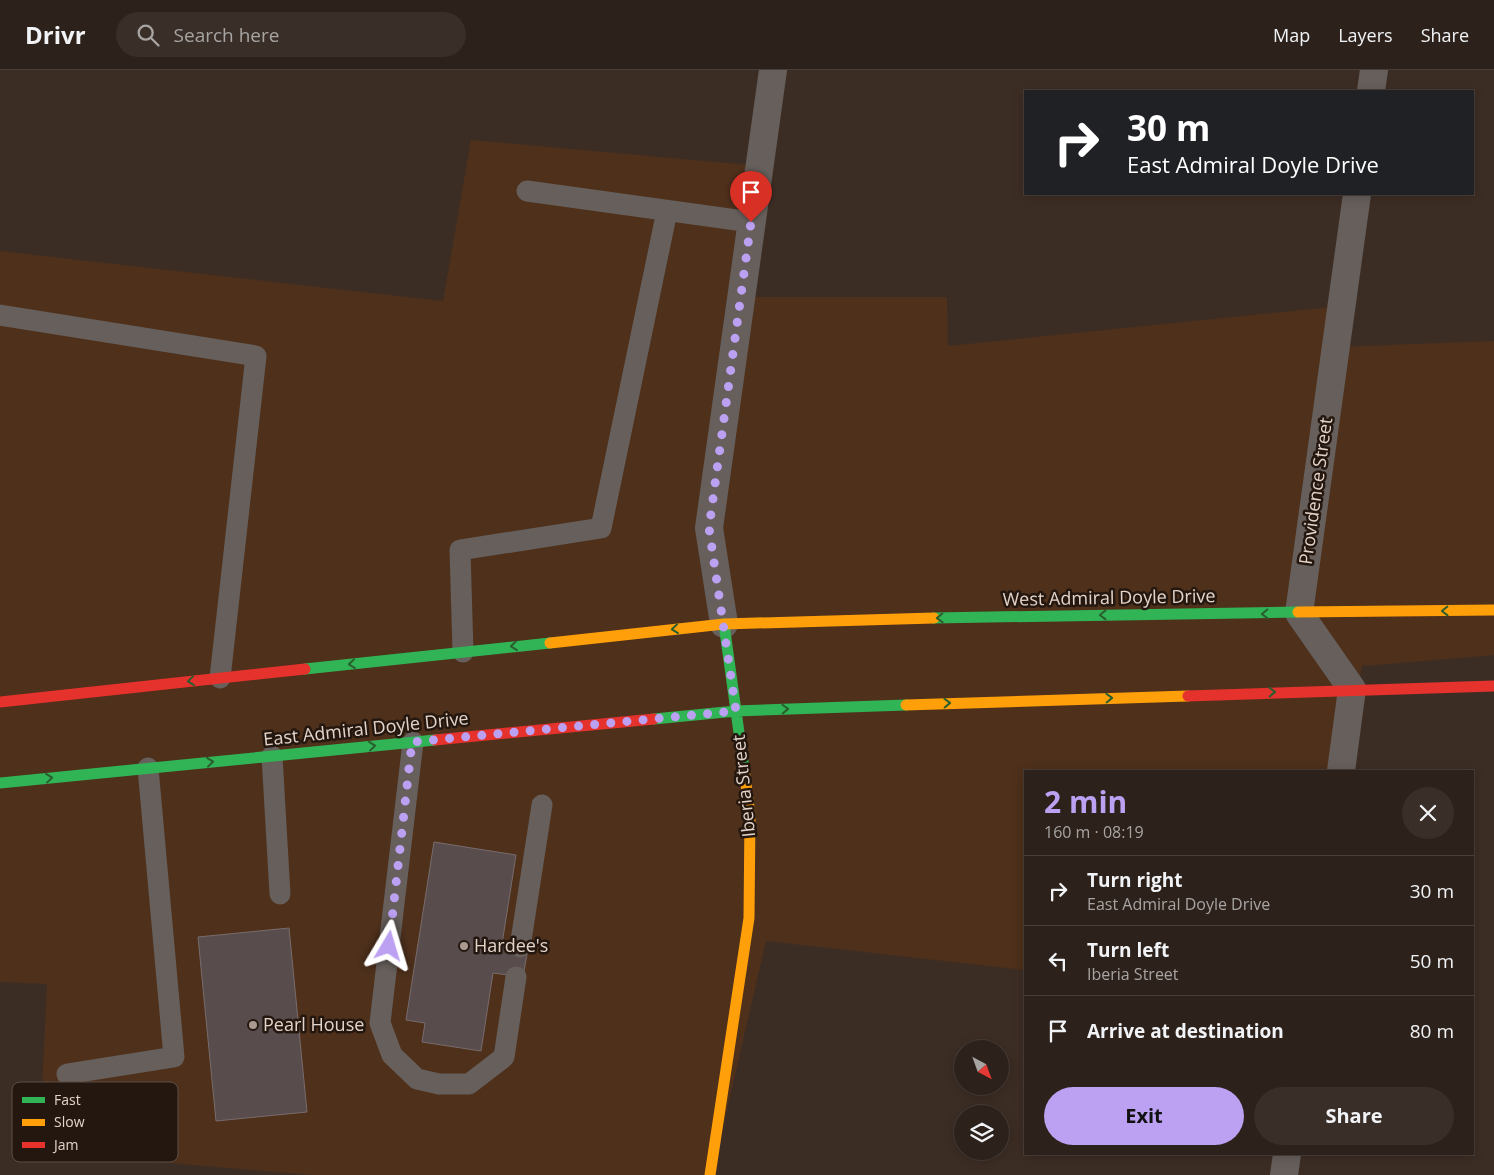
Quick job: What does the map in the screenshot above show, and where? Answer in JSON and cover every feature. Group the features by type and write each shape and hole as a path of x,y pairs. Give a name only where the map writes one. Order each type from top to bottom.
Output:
{"main road":[{"name":"West Admiral Doyle Drive","path":"724,624 1008,616 1494,610"},
{"path":"0,702 724,624"},
{"name":"Iberia Street","path":"710,1175 750,918 750,815 724,624"},
{"path":"736,711 1352,689 1494,686"},
{"name":"East Admiral Doyle Drive","path":"0,783 736,711"}],"street":[{"name":"Iberia Street","path":"724,624 709,528 773,70"},
{"path":"1371,90 1374,70"},
{"name":"Providence Street","path":"1299,613 1357,195"},
{"path":"1299,613 1352,689 1341,770"},
{"path":"1284,1175 1287,1155"}],"lane":[{"path":"527,190 751,222"},
{"path":"463,652 460,550 601,528 667,211"},
{"path":"0,315 256,356 220,678"},
{"path":"412,742 380,1024 392,1056 417,1079 439,1084 469,1084 504,1057 516,977"},
{"path":"272,756 280,894"},
{"path":"67,1074 174,1057 148,768"},
{"path":"520,947 542,805"}],"shaded area":[{"path":"471,140 760,166 741,297 947,297 948,346 1341,306 1337,347 1494,341 1494,655 1362,666 1341,770 1024,770 1024,970 766,941 712,1175 312,1175 158,1162 178,1162 178,1082 42,1082 47,984 0,982 0,251 443,301"}],"building":[{"name":"Hardee's","path":"434,842 516,855 502,944 528,948 523,977 493,973 481,1051 422,1042 425,1023 406,1020"},
{"name":"Pearl House","path":"289,928 307,1112 216,1121 198,937"}],"traffic: fast":[{"path":"934,618 1298,612"},
{"path":"724,624 744,769"},
{"path":"305,669 550,643"},
{"path":"654,719 736,711 906,705"},
{"path":"0,783 435,740"}],"traffic: slow":[{"path":"1298,612 1494,610"},
{"path":"550,643 724,624 934,618"},
{"path":"906,705 1188,696"},
{"path":"710,1175 749,918 750,815 744,769"}],"traffic: jam":[{"path":"0,702 305,669"},
{"path":"1188,696 1494,686"},
{"path":"435,740 654,719"}],"place":[{"name":"Hardee's","path":"464,946"},
{"name":"Pearl House","path":"253,1025"}],"route":[{"path":"389,946 412,742 736,711 709,528 751,222"}]}
